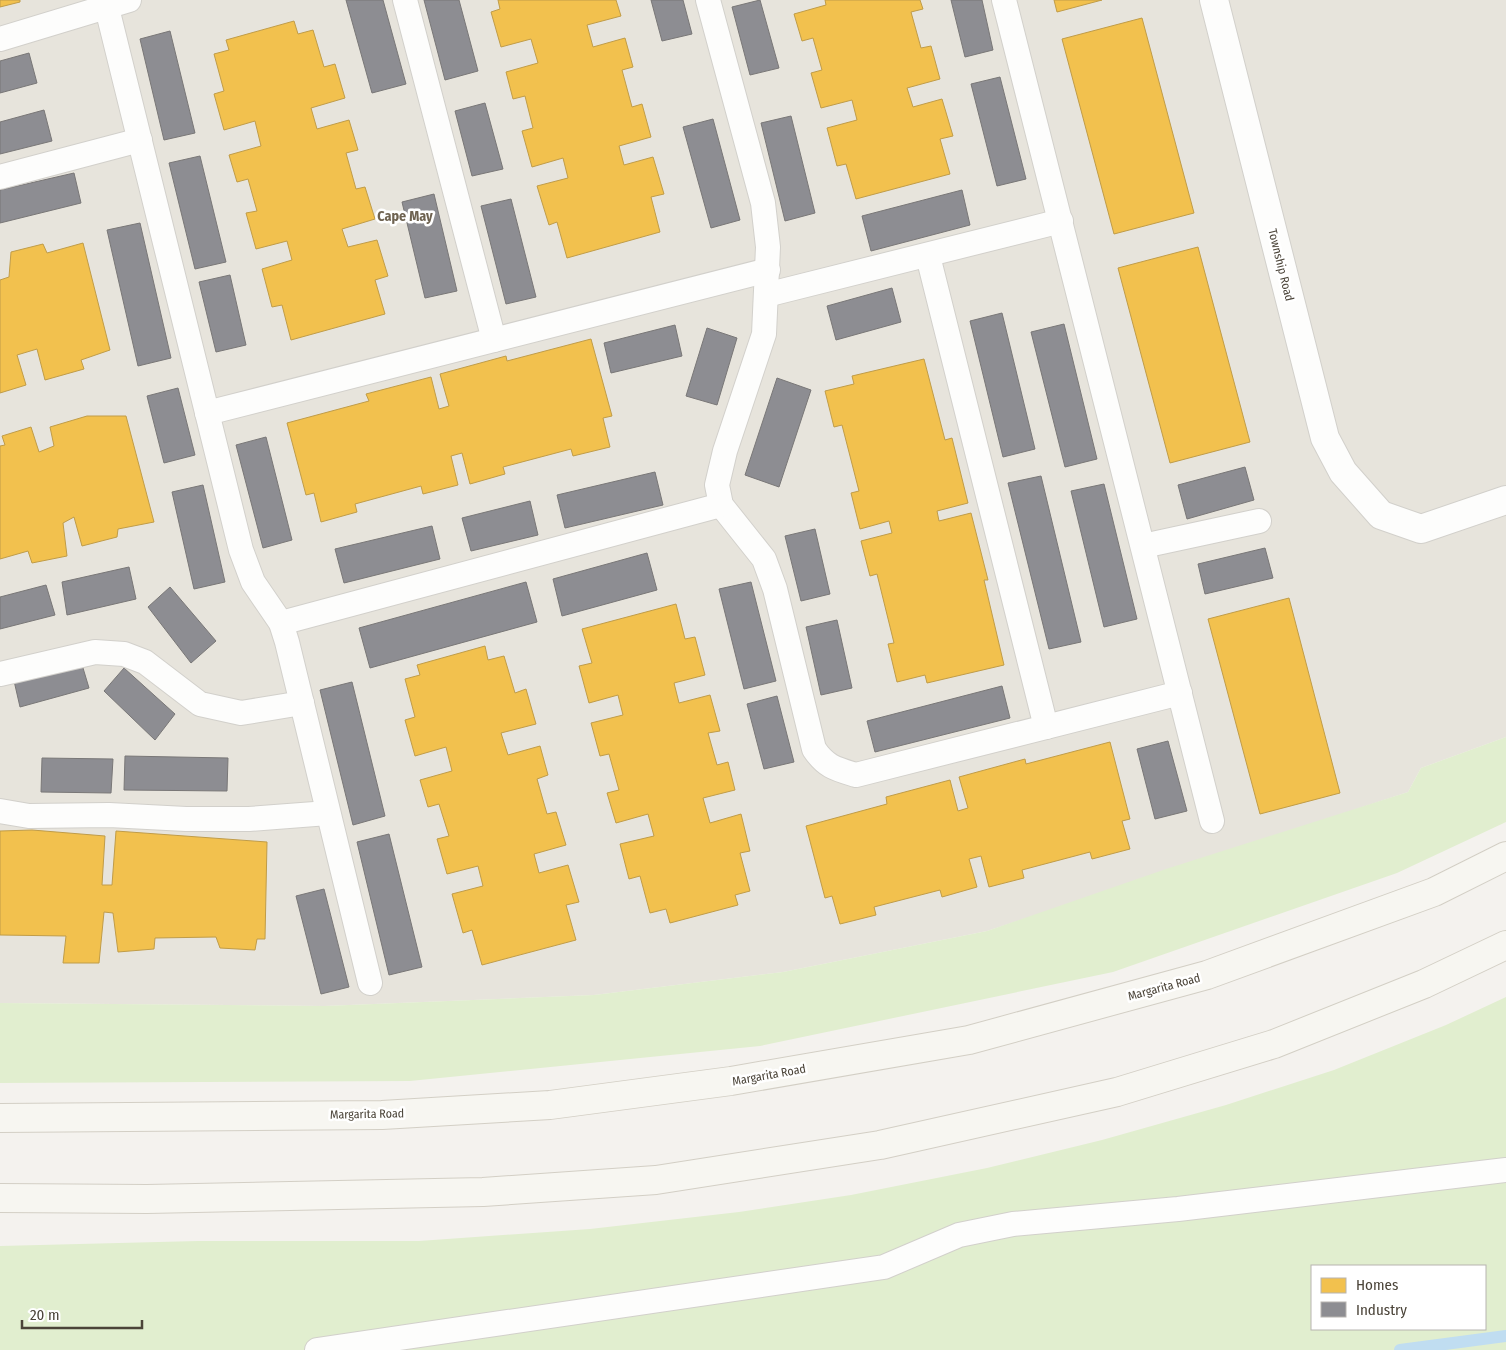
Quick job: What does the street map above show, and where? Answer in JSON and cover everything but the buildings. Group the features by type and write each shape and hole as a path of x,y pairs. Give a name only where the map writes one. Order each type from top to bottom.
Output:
{"main road":[{"name":"Margarita Road","path":"0,1118 382,1115 550,1105 731,1081 969,1040 1207,975 1434,892 1506,856"},
{"path":"0,1198 147,1199 483,1192 656,1180 880,1145 1117,1092 1274,1044 1424,984 1506,945"}],"street":[{"name":"Township Road","path":"1214,0 1325,438 1343,472 1381,515 1421,529 1506,500"}],"lane":[{"path":"0,39 72,18 105,3 129,0"},
{"path":"405,0 494,340"},
{"path":"708,0 763,203 768,248 764,334 725,451 717,485 720,505 764,559 774,589 814,749 822,761 856,775 1180,693"},
{"path":"1004,0 1212,821"},
{"path":"105,3 241,550 253,582 282,624 370,983"},
{"path":"0,177 140,140"},
{"path":"766,295 928,256 1060,221"},
{"path":"928,256 1046,727"},
{"path":"208,413 768,270"},
{"path":"282,624 720,505"},
{"path":"1143,546 1259,521"},
{"path":"0,674 95,652 124,654 145,662 200,704 241,713 302,703"},
{"path":"0,811 29,816 109,815 186,819 249,819 328,813"},
{"path":"317,1350 884,1267 959,1235 1013,1224 1178,1209 1506,1170"}],"shaded area":[{"name":"Cape May","path":"0,0 1506,0 1506,737 1421,768 1408,792 987,931 783,972 594,995 324,1006 0,1003"}],"green space":[{"path":"1506,737 1506,822 1397,873 1113,972 760,1046 410,1081 0,1083 0,1003 324,1006 594,995 783,972 987,931 1166,869 1408,792 1421,768"},
{"path":"1506,997 1506,1350 0,1350 0,1246 198,1241 419,1241 590,1229 739,1212 851,1195 987,1168 1102,1140 1226,1105 1334,1070 1446,1025"}],"waterway":[{"path":"1400,1350 1506,1336"}],"district":[{"name":"Cape May","path":"405,216"}]}
